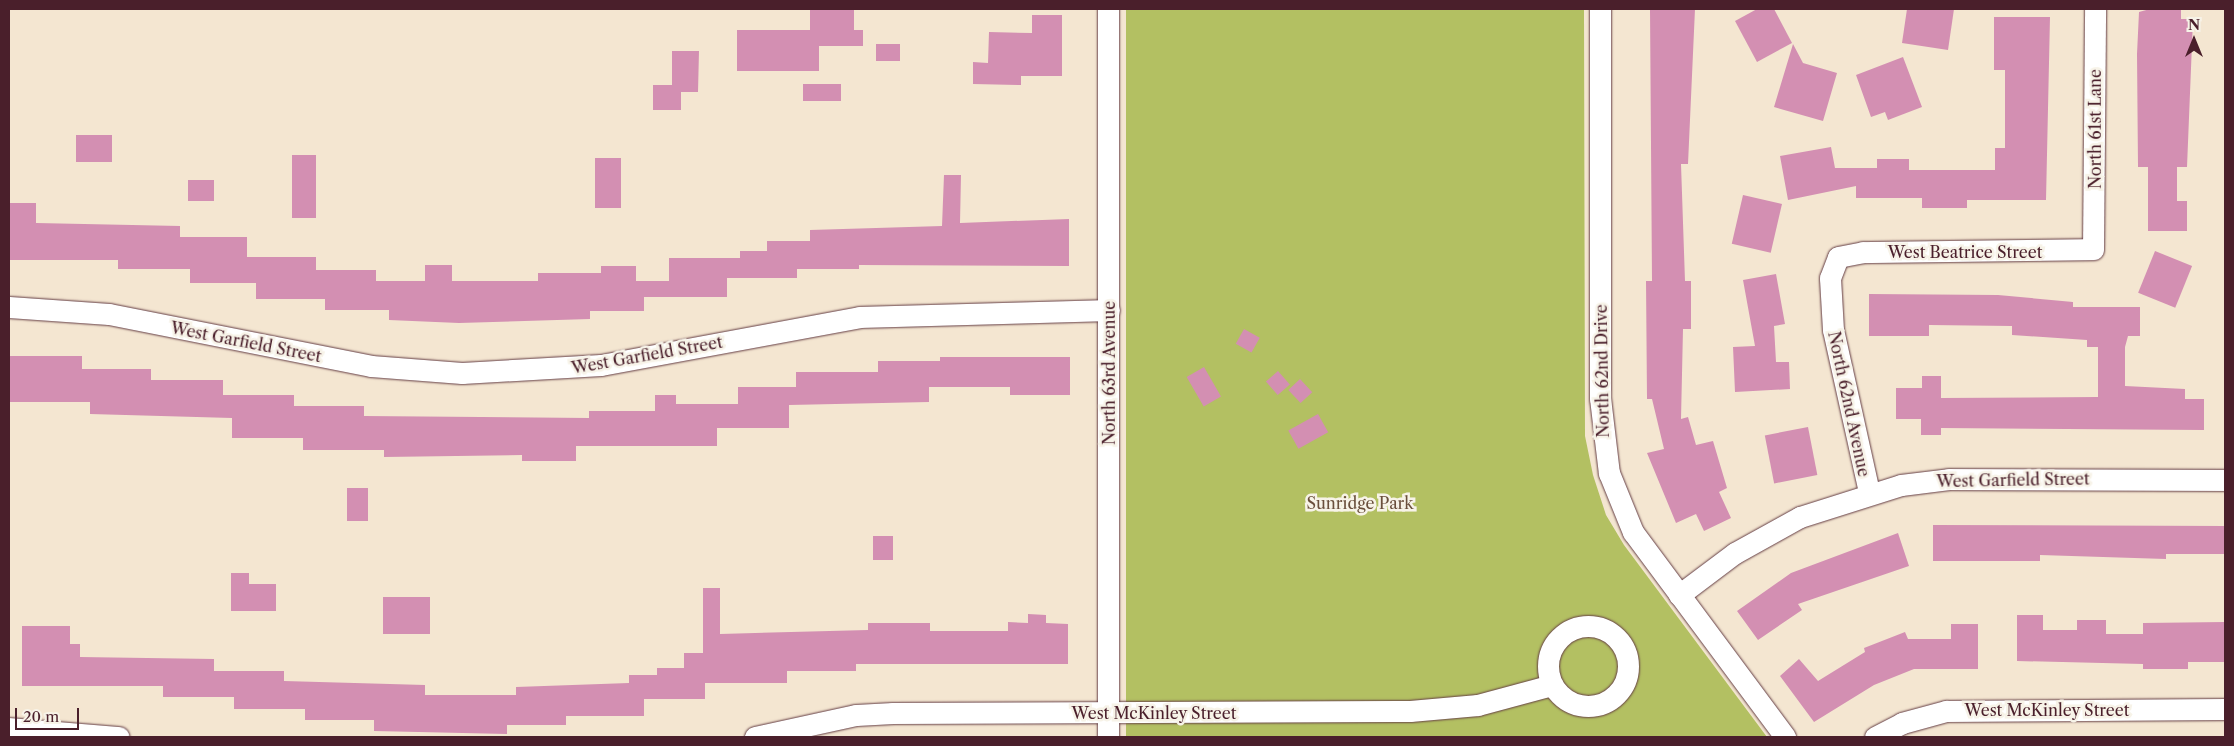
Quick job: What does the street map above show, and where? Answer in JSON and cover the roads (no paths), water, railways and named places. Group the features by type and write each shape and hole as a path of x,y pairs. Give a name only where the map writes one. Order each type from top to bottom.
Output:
{"street":[{"name":"North 63rd Avenue","path":"1108,9 1108,737"},
{"name":"North 62nd Drive","path":"1600,9 1600,398 1604,449 1633,532 1785,737"},
{"name":"North 61st Lane","path":"2093,248 2095,9"},
{"name":"West Beatrice Street","path":"1838,257 1863,252 2093,248"},
{"name":"North 62nd Avenue","path":"1838,257 1830,278 1833,330 1868,492"},
{"name":"West Garfield Street","path":"9,307 110,314 371,366 462,373 601,365 860,317 1109,310"},
{"name":"West Garfield Street","path":"1679,595 1762,538 1800,517 1868,492 1949,479 2225,480"},
{"name":"West McKinley Street","path":"755,737 856,715 1410,712 1478,705 1552,686"},
{"name":"West McKinley Street","path":"1875,737 1902,723 1946,711 2225,709"},
{"path":"9,728 119,737"}],"park label":[{"name":"Sunridge Park","path":"1360,503"}]}
